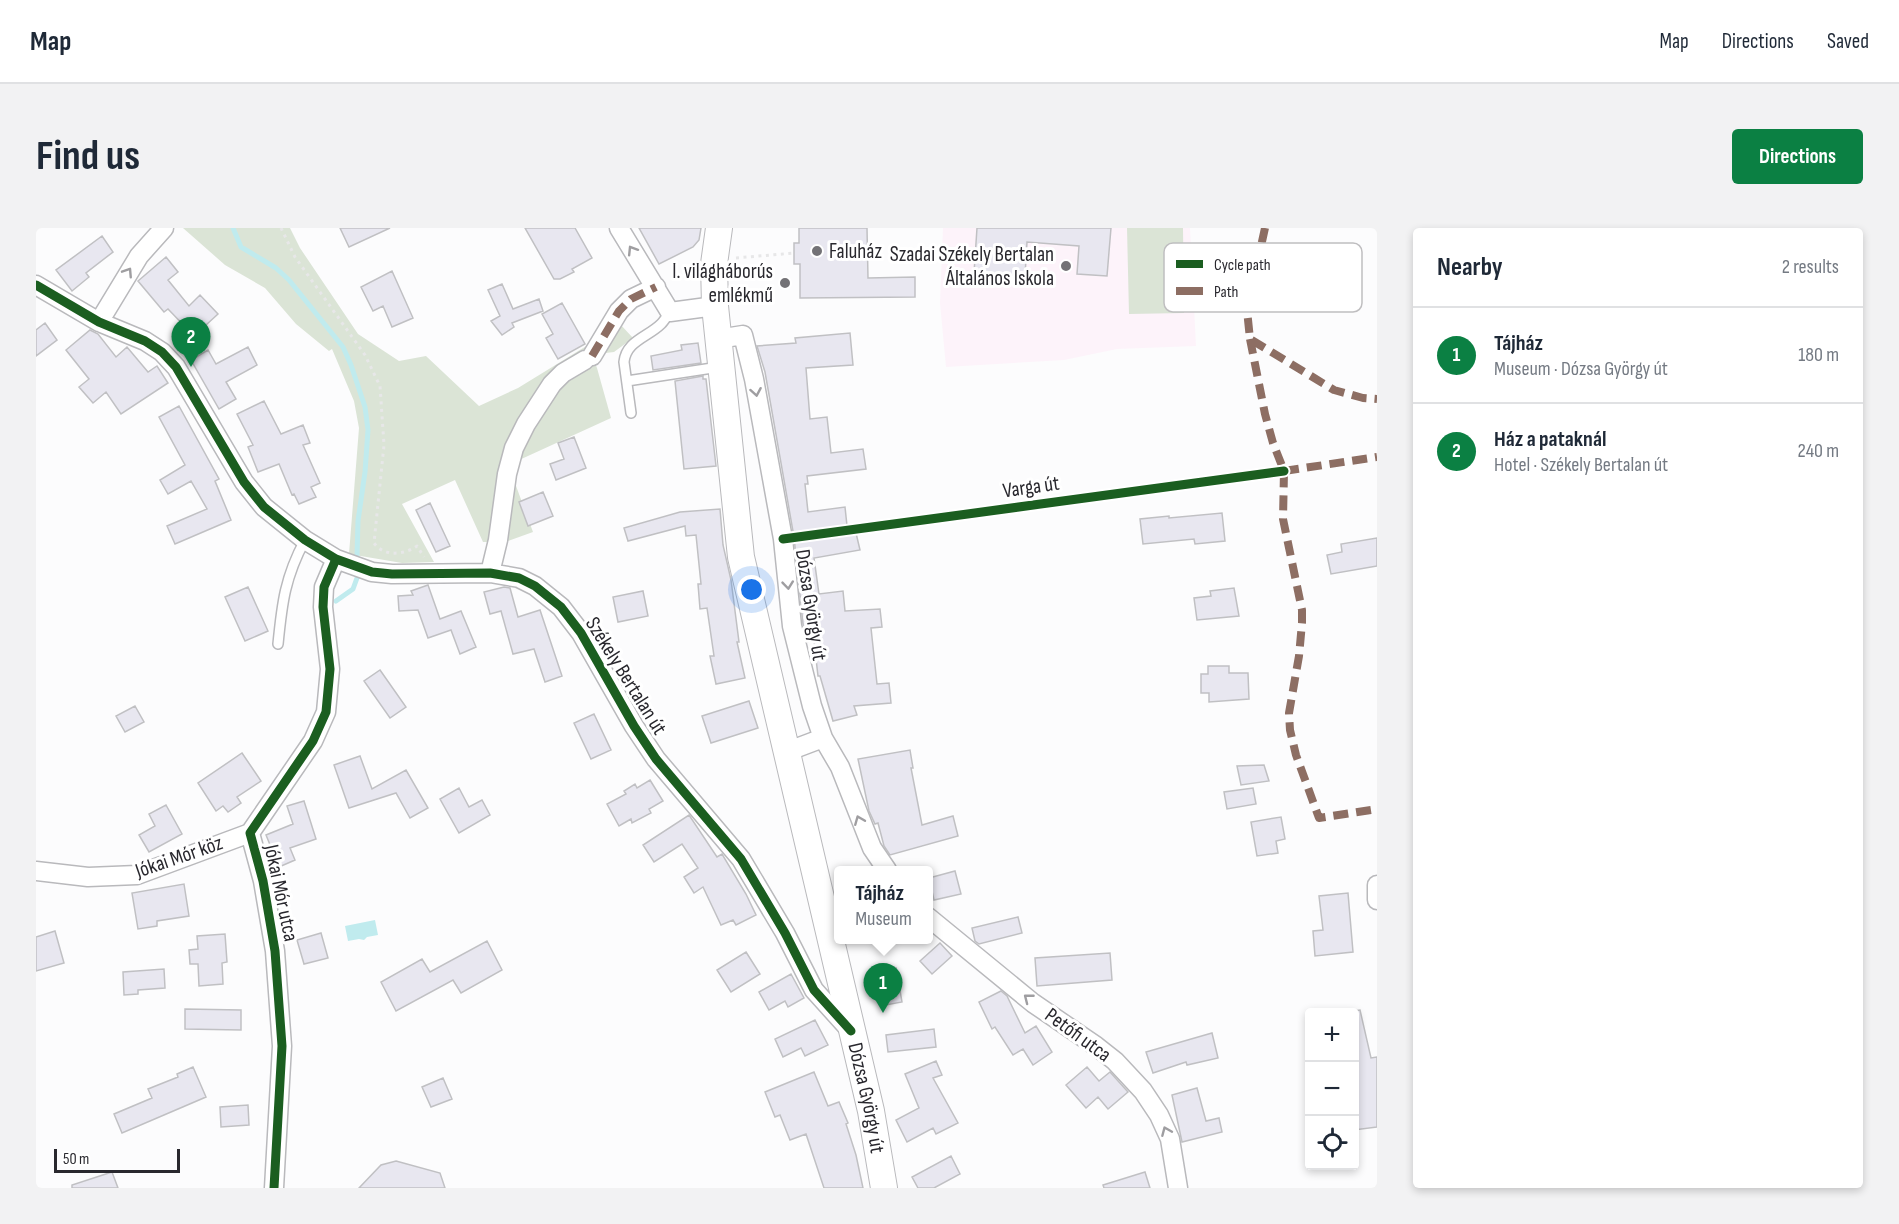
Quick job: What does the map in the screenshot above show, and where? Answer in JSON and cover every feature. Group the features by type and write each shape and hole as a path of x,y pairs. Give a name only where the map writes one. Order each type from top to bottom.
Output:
{"main road":[{"name":"Dózsa György út","path":"719,228 714,264 715,306 741,557 871,1111 884,1188"}],"street":[{"path":"99,322 139,256 164,228"},
{"path":"619,228 670,312 715,306"},
{"name":"Székely Bertalan út","path":"36,285 99,322 145,341 162,352 176,367 244,482 264,507 305,540 336,559 372,572 392,574 490,573 519,578 535,586 561,607 581,633 634,726 656,759 741,859 785,933 814,990 851,1031"},
{"path":"490,573 498,540 507,474 514,448 526,424 552,384 563,373 589,358 619,310 631,299 656,287"},
{"name":"Dózsa György út","path":"718,339 743,335 754,379 783,539 792,626 812,706 823,738"},
{"name":"Jókai Mór utca","path":"274,1188 282,1046 275,951 263,882 250,833 313,741 326,712 330,669 323,597 324,587 336,559"},
{"path":"786,752 823,738 840,767 872,848 884,866"},
{"name":"Jókai Mór köz","path":"36,872 88,877 137,874 250,833"},
{"path":"1377,885 1377,900"},
{"name":"Petőfi utca","path":"933,921 1034,1003 1102,1051 1143,1091 1159,1115 1170,1139 1178,1188"}],"lane":[{"path":"631,413 624,358 627,351 661,324 670,312"},
{"path":"627,381 721,366"},
{"path":"278,644 281,604 289,573 305,540"}],"path":[{"path":"281,228 295,257 365,355 380,386 384,446 374,543 382,551 397,553 417,546 431,572"},
{"path":"743,258 794,254"}],"shaded area":[{"path":"183,228 290,228 300,248 358,334 399,361 426,356 479,406 518,388 588,345 611,418 517,461 512,475 533,532 505,542 483,542 455,480 402,504 434,562 402,563 349,554 359,428 354,401 332,349 329,351 296,324 265,288 225,265"},
{"name":"Szadai Székely Bertalan Általános Iskola","path":"943,228 1190,228 1191,243 1164,243 1164,312 1194,312 1196,346 1117,349 1064,360 946,367 940,303"},
{"path":"1127,228 1183,228 1183,243 1164,243 1164,312 1184,313 1129,314"},
{"path":"620,324 633,338 614,352 597,354"}],"water":[{"path":"375,920 378,935 367,937 364,940 348,941 345,926"}],"building":[{"path":"340,228 390,228 349,247"},
{"path":"525,228 575,228 592,258 572,269 574,272 560,279 554,279"},
{"path":"639,228 701,228 699,240 693,247 659,264"},
{"path":"799,228 867,228 868,278 915,277 915,297 800,298 800,264 794,264 794,243 799,243"},
{"path":"977,228 1111,228 1107,276 1077,274 1079,246 1027,242 1025,276 974,273"},
{"path":"102,236 113,252 86,273 89,277 72,291 56,270"},
{"path":"166,257 178,272 168,280 189,306 200,295 218,314 194,336 168,309 164,312 138,281"},
{"path":"392,271 413,318 392,327 383,306 373,311 361,287"},
{"path":"502,284 513,309 539,299 543,311 512,323 514,327 502,335 491,321 500,316 488,290"},
{"path":"562,303 585,344 558,359 546,338 553,334 542,314"},
{"path":"45,323 57,340 36,356 36,330"},
{"path":"90,330 98,334 116,357 127,347 148,372 157,366 168,383 121,414 106,392 93,403 79,387 89,379 66,350"},
{"path":"850,333 853,365 806,368 810,419 827,417 831,453 863,449 866,469 807,476 808,484 805,484 808,512 845,507 848,535 856,533 860,550 814,558 819,594 843,591 845,611 880,609 882,627 871,628 877,684 889,683 891,703 854,706 857,715 833,721 820,676 818,676 814,641 808,642 803,624 794,537 765,372 757,346 796,343 795,338"},
{"path":"698,343 701,363 653,370 651,356 682,350 681,345"},
{"path":"248,347 257,365 226,382 236,399 219,409 191,360 208,350 216,364"},
{"path":"703,376 703,379 706,379 716,466 684,469 675,381"},
{"path":"264,401 281,434 303,425 310,443 303,445 320,483 311,487 316,497 299,504 294,494 292,495 279,464 258,472 248,447 253,445 237,414"},
{"path":"179,406 219,479 215,481 231,520 175,544 167,526 207,509 191,481 168,494 160,480 185,465 159,417"},
{"path":"574,437 586,468 556,480 550,464 564,459 558,443"},
{"path":"543,492 553,516 528,526 519,502"},
{"path":"430,503 450,546 436,552 416,510"},
{"path":"720,509 723,545 731,580 739,642 737,642 745,678 716,684 710,656 714,656 707,608 700,609 698,584 701,584 696,535 686,536 685,526 628,541 624,528 680,512"},
{"path":"1222,513 1225,541 1195,544 1194,539 1143,544 1140,519"},
{"path":"1377,538 1377,566 1331,574 1327,555 1342,552 1341,544"},
{"path":"428,585 440,619 461,611 476,647 460,654 451,630 428,638 418,610 399,611 398,596 413,595 411,591"},
{"path":"248,587 268,631 245,641 225,597"},
{"path":"504,587 510,588 518,617 540,610 562,676 545,682 534,649 513,654 501,611 490,614 484,592"},
{"path":"1234,588 1239,616 1197,620 1194,598 1211,596 1210,591"},
{"path":"643,591 648,616 618,622 613,597"},
{"path":"1208,666 1229,666 1229,673 1248,673 1249,699 1209,702 1209,693 1201,693 1201,674 1208,674"},
{"path":"380,670 406,707 390,718 364,681"},
{"path":"749,701 758,728 711,743 702,716"},
{"path":"135,706 144,722 125,732 116,716"},
{"path":"594,714 611,750 591,759 574,723"},
{"path":"910,750 913,768 911,768 922,825 953,816 958,836 890,855 884,846 878,823 875,824 869,811 858,759"},
{"path":"242,753 261,781 237,797 241,803 228,812 223,806 216,811 198,783"},
{"path":"360,756 372,789 406,770 428,808 410,818 396,793 349,808 334,765"},
{"path":"1264,765 1269,781 1241,785 1237,766"},
{"path":"650,780 663,801 649,809 651,813 632,823 631,819 619,826 607,804 626,794 624,791 635,784 637,788"},
{"path":"459,788 469,807 482,800 490,815 459,833 440,799"},
{"path":"1253,788 1256,804 1227,809 1224,792"},
{"path":"304,801 316,839 290,848 295,860 279,867 266,835 293,824 287,806"},
{"path":"166,805 182,834 149,852 139,835 155,826 149,814"},
{"path":"689,815 717,857 722,854 756,915 736,925 733,920 721,925 703,887 694,893 684,877 698,868 682,844 654,862 643,845"},
{"path":"1281,817 1285,839 1276,841 1278,853 1257,856 1251,822"},
{"path":"955,871 961,894 934,900 933,877"},
{"path":"184,884 189,916 157,921 157,926 138,929 132,893"},
{"path":"1348,893 1353,952 1315,956 1313,931 1323,930 1319,896"},
{"path":"1018,917 1022,933 979,944 975,941 972,928"},
{"path":"55,931 64,963 36,971 36,937"},
{"path":"321,933 328,958 304,964 297,940"},
{"path":"225,934 227,962 222,963 223,984 199,986 198,964 190,964 189,950 198,949 197,936"},
{"path":"487,941 502,970 461,993 453,980 396,1011 381,982 422,959 430,972"},
{"path":"940,943 952,956 932,974 920,961"},
{"path":"746,952 760,974 731,992 717,970"},
{"path":"1110,953 1112,980 1037,986 1035,958"},
{"path":"896,968 902,1002 886,1005 884,996 873,998 869,973"},
{"path":"164,969 165,988 138,990 138,994 124,995 123,972"},
{"path":"791,974 804,998 788,1007 785,1001 769,1010 759,992"},
{"path":"1001,991 1007,996 1025,1033 1036,1026 1052,1052 1033,1065 1023,1049 1013,1055 995,1027 992,1029 979,1002"},
{"path":"185,1009 241,1010 241,1030 185,1029"},
{"path":"1359,1010 1371,1058 1377,1057 1377,1127 1359,1129 1359,1062"},
{"path":"815,1020 828,1045 805,1056 801,1048 783,1057 775,1039"},
{"path":"934,1029 936,1047 888,1052 886,1035"},
{"path":"1212,1033 1218,1058 1187,1065 1186,1062 1153,1073 1146,1052"},
{"path":"936,1061 942,1075 933,1078 958,1123 936,1134 933,1128 907,1142 896,1120 919,1108 905,1074"},
{"path":"193,1067 206,1097 122,1133 114,1114 152,1098 148,1089 178,1077 177,1074"},
{"path":"1087,1067 1099,1081 1110,1072 1128,1092 1108,1109 1098,1097 1086,1108 1066,1085"},
{"path":"814,1072 828,1106 839,1102 848,1123 846,1124 863,1188 824,1188 806,1134 790,1140 780,1115 775,1117 765,1092"},
{"path":"443,1078 452,1099 431,1107 422,1087"},
{"path":"1197,1088 1206,1121 1219,1118 1222,1132 1182,1142 1172,1095"},
{"path":"248,1105 249,1125 221,1127 220,1107"},
{"path":"951,1156 960,1174 934,1188 918,1188 912,1177"},
{"path":"396,1161 440,1173 445,1188 359,1188 381,1165"},
{"path":"112,1172 118,1188 72,1188 72,1185"},
{"path":"1145,1172 1150,1188 1104,1188 1103,1185"}],"waterway":[{"path":"233,228 241,247 276,268 289,280 343,347 351,365 365,407 368,430 358,521 357,556"},
{"path":"336,601 353,589 357,578"}],"marked path":[{"path":"1262,243 1265,228"},
{"path":"592,356 619,311 631,299 656,287"},
{"path":"1247,312 1250,339 1334,390 1363,398 1377,399"},
{"path":"1250,339 1265,414 1284,471 1283,519 1302,610 1299,656 1289,713 1290,730 1296,755 1319,818 1377,809"},
{"path":"1284,471 1377,457"}],"cycle path":[{"path":"36,285 99,322 145,341 162,352 176,367 244,482 264,507 305,540 336,559 372,572 392,574 490,573 519,578 535,586 561,607 581,633 634,726 656,759 741,859 785,933 814,990 851,1031"},
{"name":"Varga út","path":"783,539 1284,471"},
{"path":"274,1188 282,1046 275,951 263,881 250,833 313,741 326,712 330,669 323,607 324,587 336,559"}],"place":[{"name":"Faluház","path":"817,251"},
{"name":"Szadai Székely Bertalan Általános Iskola","path":"1066,266"},
{"name":"I. világháborús emlékmű","path":"785,283"},
{"name":"Ház a pataknál","path":"191,367"},
{"name":"Tájház","path":"883,1013"}]}
